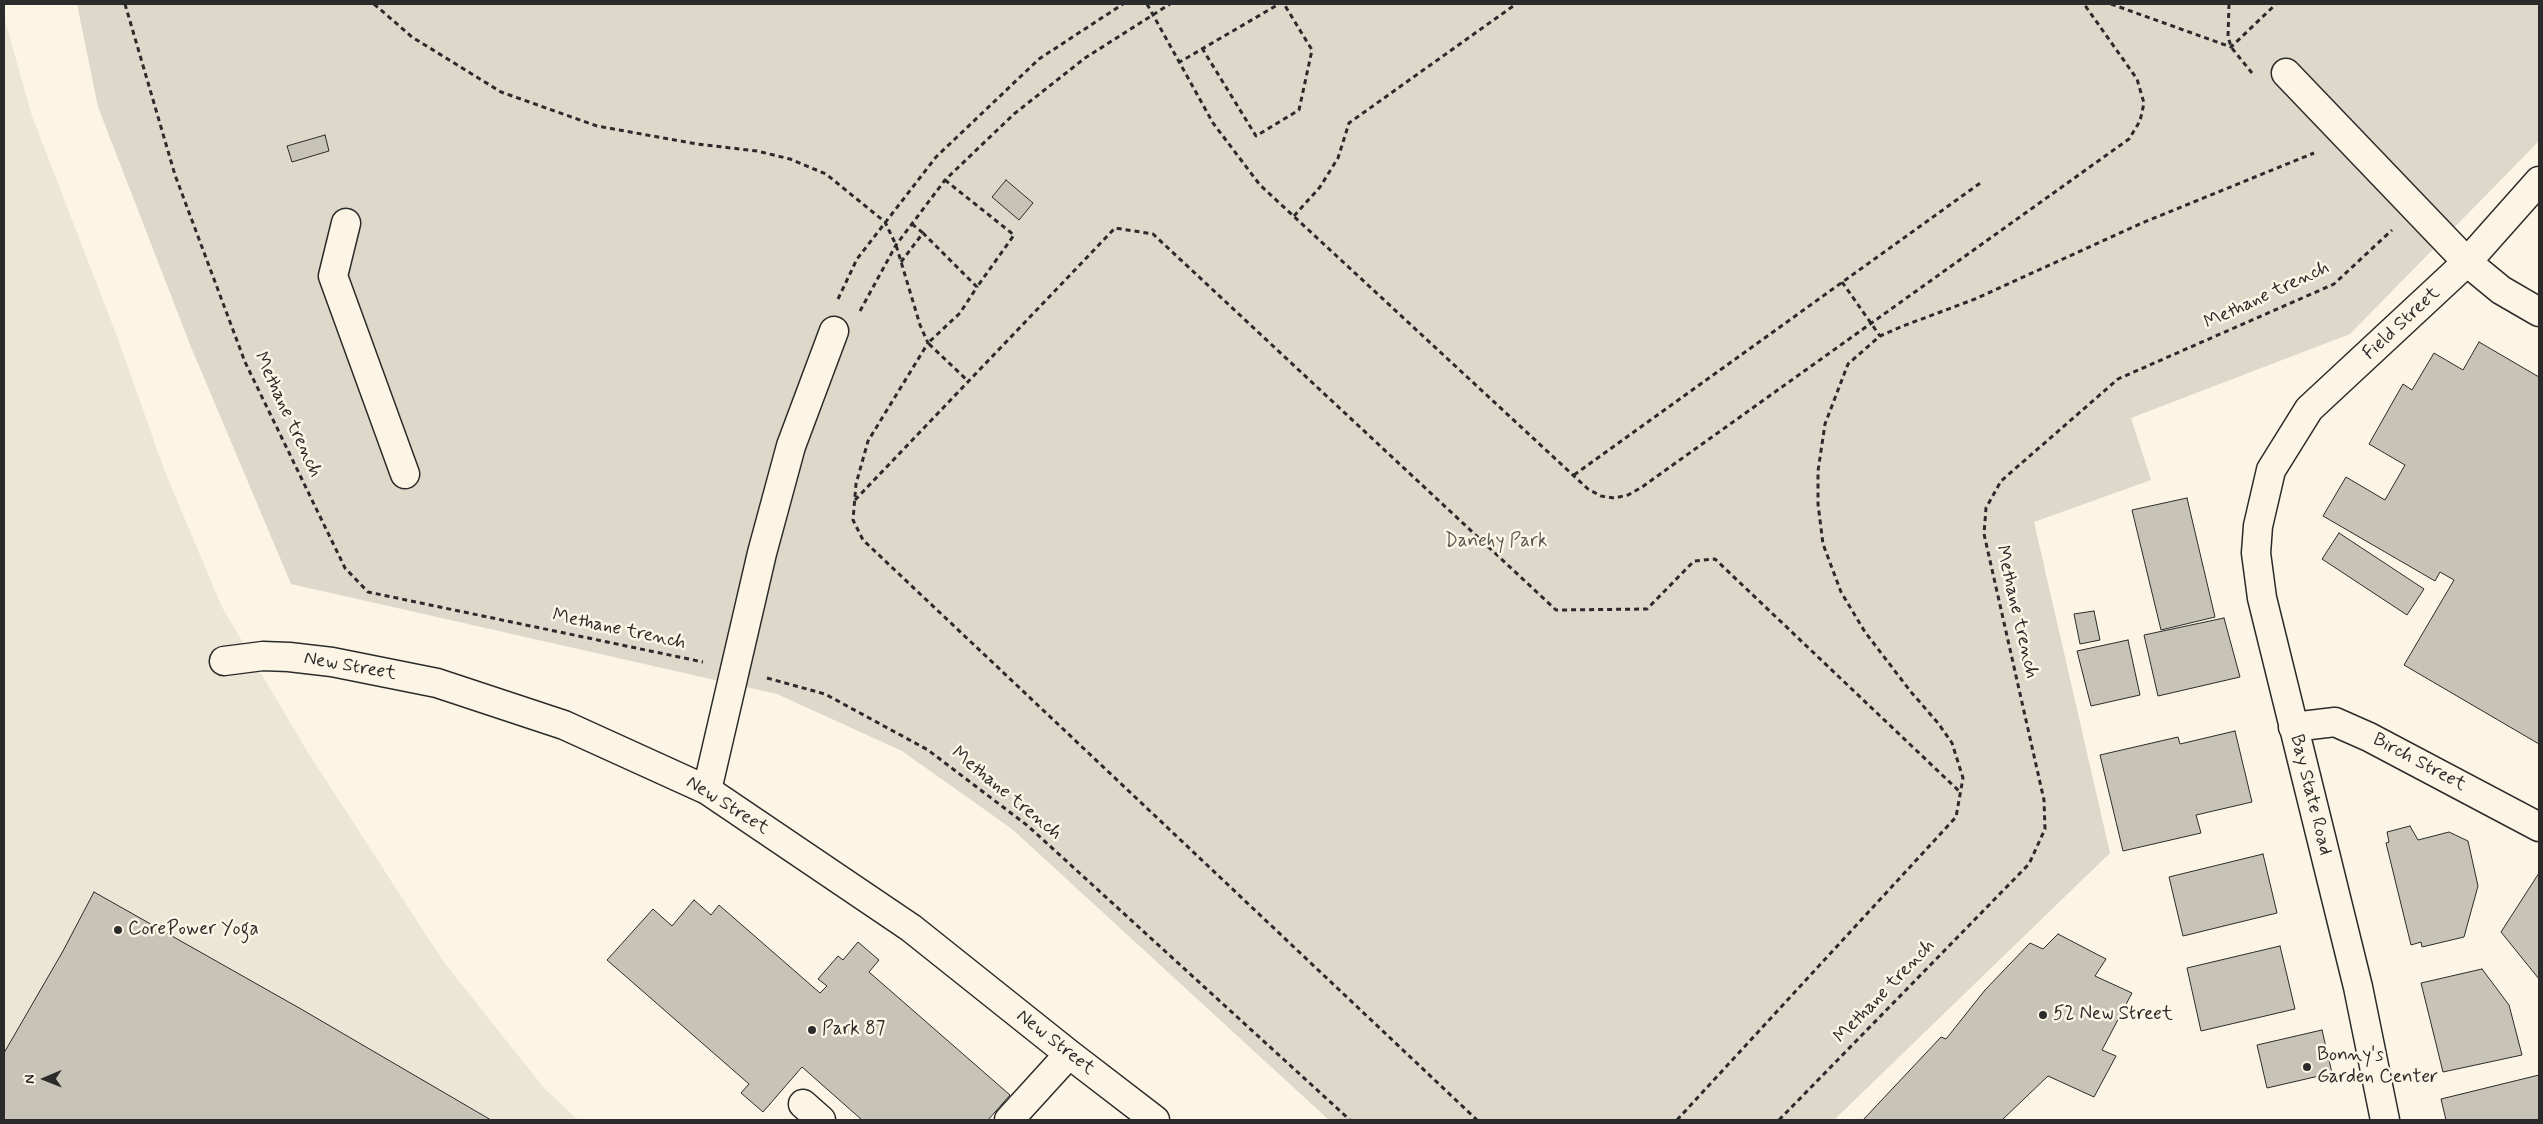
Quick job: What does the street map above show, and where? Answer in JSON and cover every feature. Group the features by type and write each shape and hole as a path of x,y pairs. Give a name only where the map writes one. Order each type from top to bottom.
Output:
{"street":[{"path":"2286,73 2467,262 2501,290 2539,312"},
{"name":"Field Street","path":"2271,470 2309,409 2467,262 2539,181"},
{"path":"346,223 333,276 405,474"},
{"path":"707,790 762,553 791,446 834,331"},
{"name":"Bay State Road","path":"2271,470 2258,526 2256,553 2262,598 2358,987 2385,1120"},
{"name":"New Street","path":"224,661 263,656 290,657 332,662 437,682 564,725 707,790 911,928 1069,1054 1156,1120"},
{"name":"Birch Street","path":"2293,727 2335,722 2369,737 2539,827"},
{"path":"1009,1120 1069,1054"}],"path":[{"name":"Methane trench","path":"125,4 175,175 245,362 345,568 368,592 735,669 825,694 928,750 1028,826 1350,1120"},
{"path":"374,4 412,37 501,92 597,126 697,144 757,151 790,159 826,174 884,222 896,245 920,325 928,343 969,382"},
{"path":"836,303 857,259 936,157 1039,59 1123,4"},
{"path":"1147,4 1213,123 1260,185 1588,489 1601,496 1614,498 1628,495 2129,139 2140,121 2144,103 2137,78 2084,4"},
{"path":"834,331 849,331 896,245 945,180 1014,114 1063,75 1085,58 1170,4"},
{"path":"1178,62 1279,4"},
{"path":"1202,48 1256,136 1299,110 1301,102 1312,50 1284,4"},
{"path":"1294,216 1320,187 1338,158 1349,123 1516,4"},
{"path":"2111,4 2231,46 2276,4"},
{"path":"1677,1120 1956,817 1963,778 1952,744 1938,723 1911,692 1865,632 1841,592 1823,544 1818,504 1818,479 1825,424 1834,394 1848,364 1880,336 1974,299 2142,223 2322,150"},
{"path":"945,180 1014,235 960,313 928,343 868,441 856,484 853,520 863,540 1477,1120"},
{"path":"1574,475 1983,181"},
{"path":"912,224 977,287"},
{"name":"Methane trench","path":"1779,1120 2029,864 2045,829 2044,800 1984,534 1986,508 2001,481 2118,379 2334,284 2396,226"},
{"path":"855,501 1115,228 1153,234 1556,610 1647,609 1694,561 1715,559 1959,792"},
{"path":"901,262 923,233"},
{"path":"1842,282 1880,336"}],"shaded area":[{"path":"4,17 32,116 118,339 165,472 222,607 307,751 443,961 544,1088 578,1120 4,1120"}],"green space":[{"name":"Danehy Park","path":"77,4 2539,4 2539,141 2350,334 2131,418 2151,480 2034,522 2110,853 1834,1120 1329,1120 1012,829 902,751 777,694 291,584 191,347 98,107"}],"building":[{"path":"325,135 329,151 292,162 287,146"},
{"path":"1006,180 1033,203 1019,220 992,197"},
{"path":"2479,342 2539,377 2539,744 2404,665 2454,580 2440,572 2435,581 2323,516 2346,477 2385,500 2405,465 2369,444 2403,384 2412,390 2434,353 2463,370"},
{"path":"2187,498 2215,617 2161,630 2132,510"},
{"path":"2339,533 2424,589 2407,615 2322,559"},
{"path":"2094,611 2100,640 2080,644 2074,614"},
{"path":"2224,618 2240,677 2158,696 2144,635"},
{"path":"2128,640 2140,695 2091,706 2077,651"},
{"path":"2235,731 2252,802 2196,815 2201,833 2123,851 2100,755 2178,737 2180,744"},
{"path":"2410,826 2418,840 2449,832 2468,841 2478,886 2464,937 2422,947 2421,942 2411,945 2386,843 2389,842 2387,832"},
{"path":"2263,854 2277,913 2183,936 2169,877"},
{"path":"2539,873 2539,979 2501,932"},
{"path":"94,892 301,1009 491,1120 4,1120 4,1053 63,951"},
{"name":"Park 87","path":"694,900 711,915 719,905 820,993 827,986 818,979 838,956 843,960 858,942 879,960 869,972 1010,1095 988,1120 862,1120 802,1067 763,1112 741,1093 749,1084 607,960 653,909 672,926"},
{"name":"52 New Street","path":"2058,934 2106,959 2095,976 2132,993 2102,1050 2116,1056 2094,1097 2048,1076 2002,1120 1863,1120 1941,1037 1946,1039 1985,990 2030,943 2043,949"},
{"path":"2280,946 2295,1009 2201,1031 2187,968"},
{"path":"2482,969 2509,1005 2522,1055 2443,1072 2421,983"},
{"path":"2322,1030 2332,1073 2267,1088 2257,1045"},
{"path":"2539,1075 2539,1120 2446,1120 2441,1099"}],"place":[{"name":"CorePower Yoga","path":"118,930"},
{"name":"52 New Street","path":"2043,1015"},
{"name":"Park 87","path":"812,1030"},
{"name":"Bonny's Garden Center","path":"2307,1067"}]}
